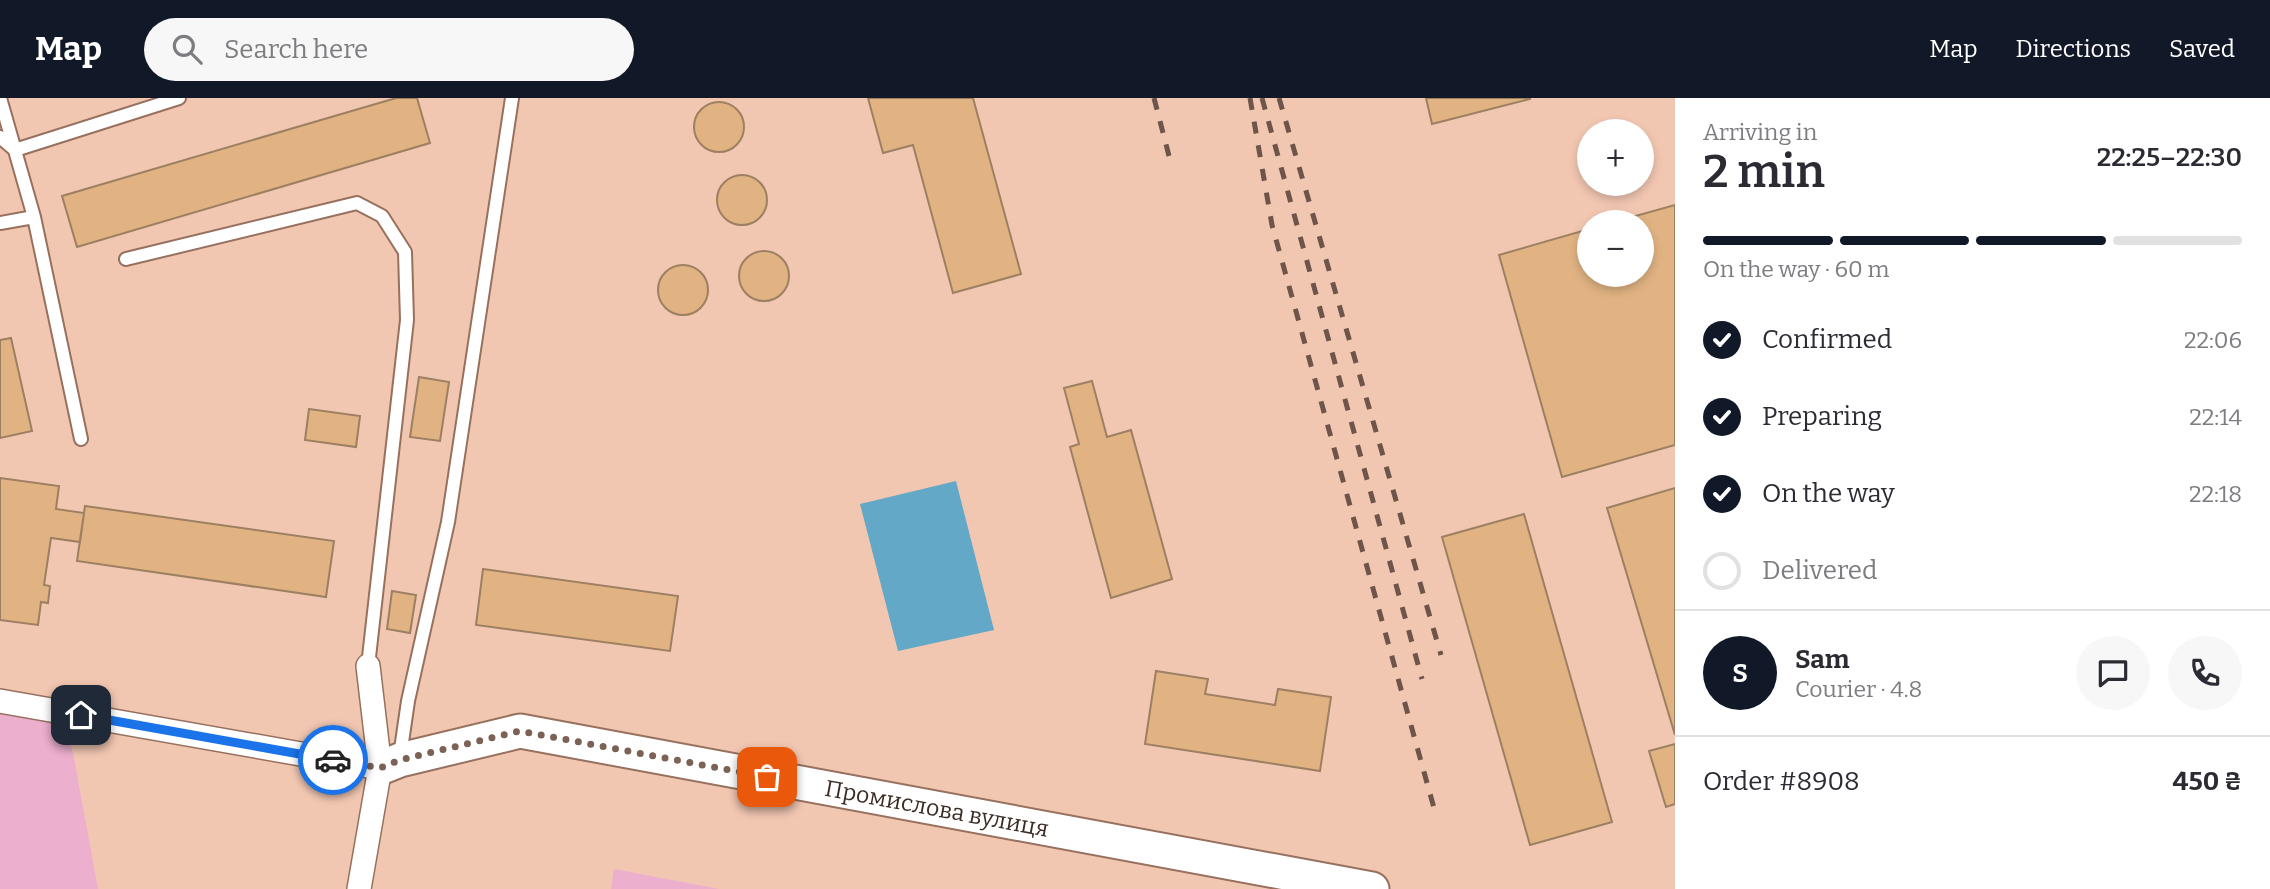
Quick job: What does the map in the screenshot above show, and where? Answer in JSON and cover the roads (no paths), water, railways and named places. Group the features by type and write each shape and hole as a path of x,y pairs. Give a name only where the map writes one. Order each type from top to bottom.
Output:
{"street":[{"path":"359,889 390,764 368,666"},
{"path":"0,701 390,764"},
{"name":"Промислова вулиця","path":"390,764 520,731 1372,889"}],"lane":[{"path":"0,98 34,218 81,439"},
{"path":"15,150 178,98"},
{"path":"390,764 408,701 448,522 512,98"},
{"path":"0,137 15,150"},
{"path":"126,259 357,203 382,216 405,252 407,320 368,666"},
{"path":"0,223 34,218"}],"water":[{"path":"956,481 994,630 898,651 860,504"}],"railway":[{"path":"1154,98 1169,156"},
{"path":"1250,98 1272,225 1434,808"},
{"path":"1262,98 1422,679"},
{"path":"1279,98 1441,655"}]}
